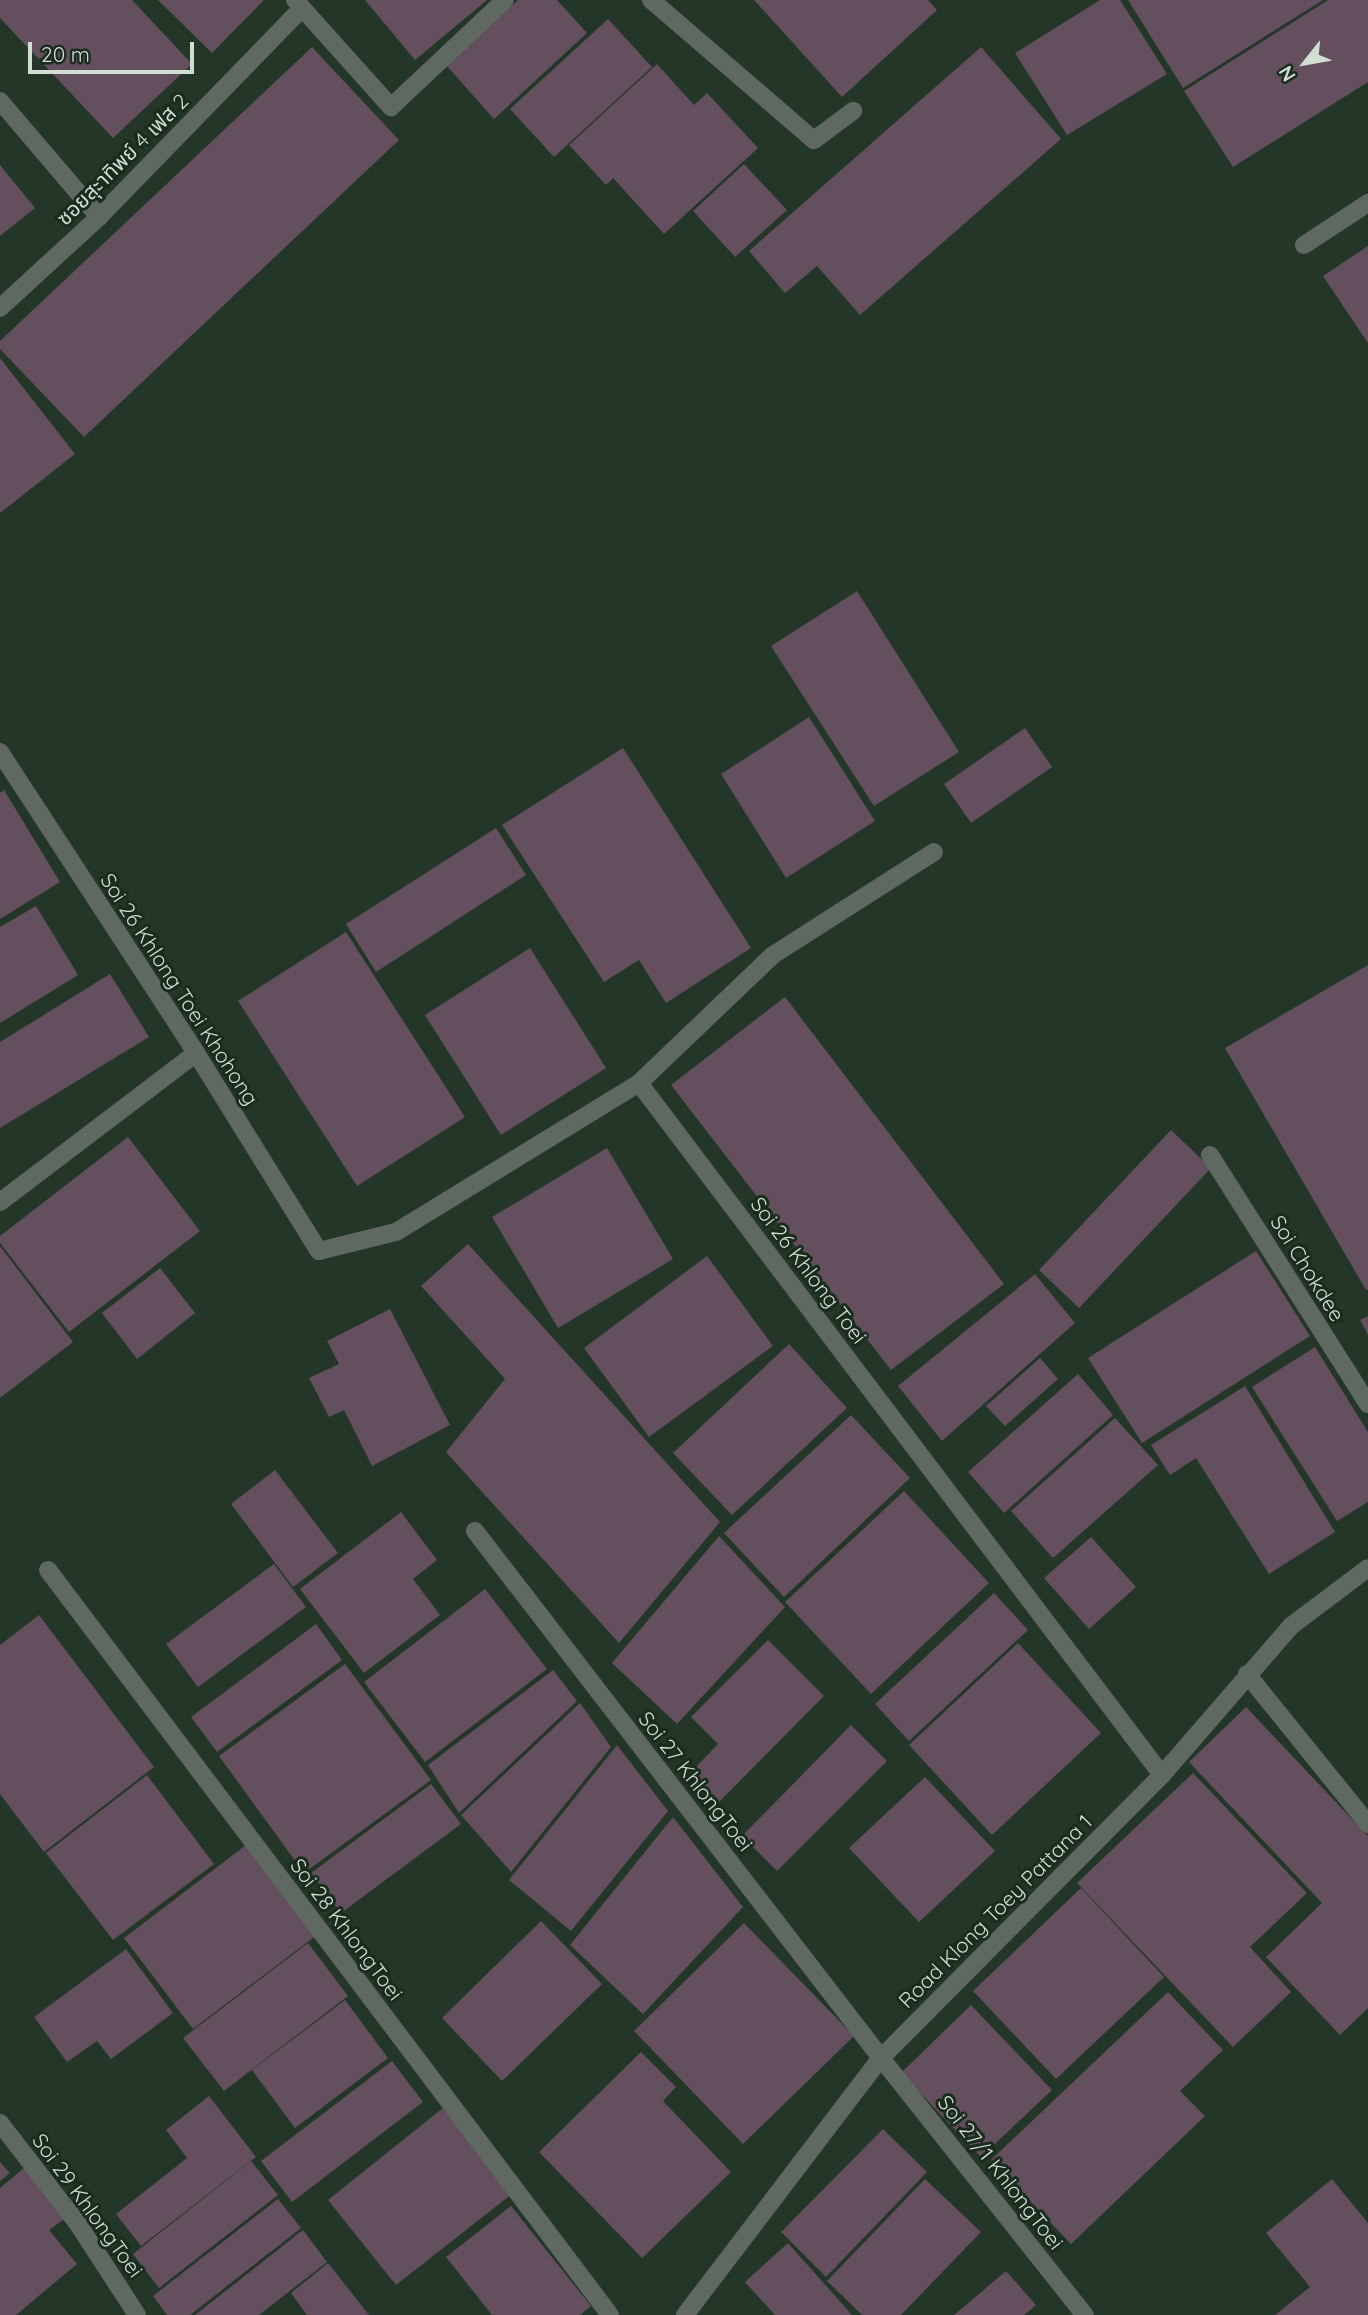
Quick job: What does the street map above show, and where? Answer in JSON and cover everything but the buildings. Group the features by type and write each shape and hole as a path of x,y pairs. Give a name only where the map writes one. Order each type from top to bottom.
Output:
{"street":[{"path":"299,4 391,107 505,0"},
{"path":"651,0 814,140 853,111"},
{"name":"ซอยสุะาทิพย์ 4 เฟส 2","path":"0,308 99,217 299,4"},
{"path":"0,101 99,217"},
{"path":"1304,245 1368,203"},
{"name":"Soi 26 Khlong Toei Khohong","path":"0,752 195,1053 319,1251 396,1232 639,1083"},
{"path":"639,1083 773,955 934,852"},
{"path":"0,1202 195,1053"},
{"name":"Soi 26 Khlong Toei","path":"639,1083 1162,1775"},
{"name":"Soi Chokdee","path":"1210,1155 1368,1404"},
{"name":"Soi 27 KhlongToei","path":"475,1531 881,2058"},
{"name":"Road Klong Toey Pattana 1","path":"685,2315 881,2058 1162,1775 1291,1626 1368,1568"},
{"name":"Soi 28 KhlongToei","path":"48,1570 610,2315"},
{"path":"1247,1674 1368,1824"},
{"name":"Soi 27/1 KhlongToei","path":"881,2058 1085,2315"},
{"name":"Soi 29 KhlongToei","path":"0,2123 78,2224 137,2315"}]}
